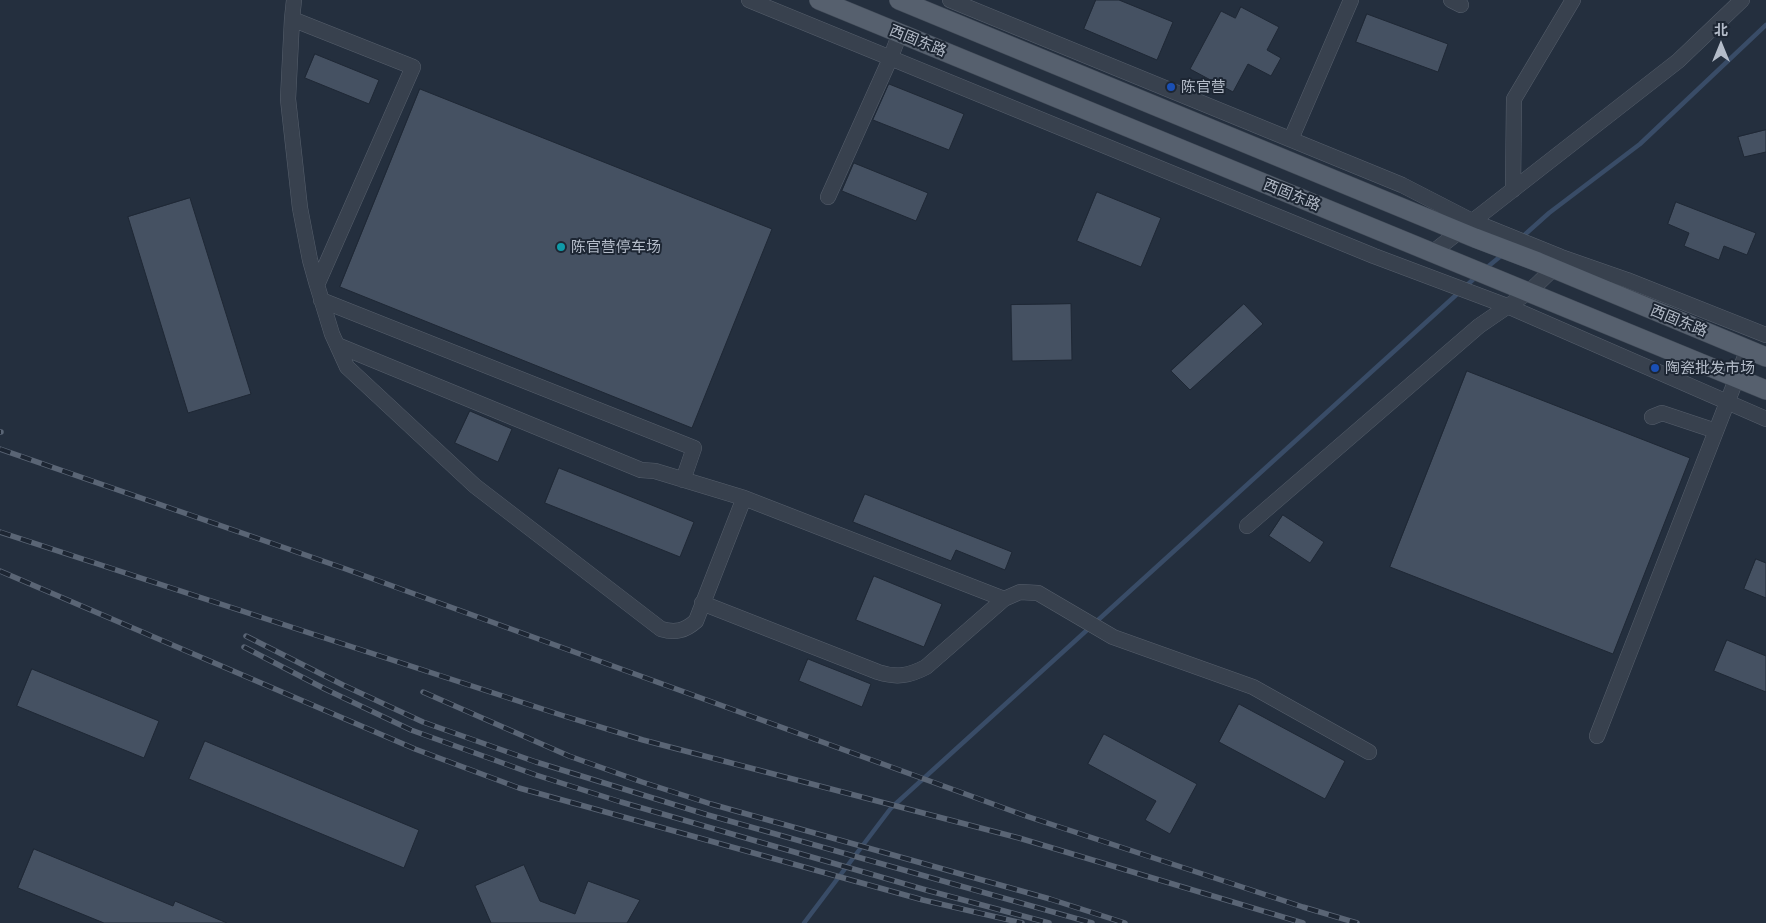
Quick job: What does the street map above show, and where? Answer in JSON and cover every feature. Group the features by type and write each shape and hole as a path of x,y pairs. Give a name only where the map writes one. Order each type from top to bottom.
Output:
{"main road":[{"name":"西固东路","path":"819,0 1766,390"},
{"name":"西固东路","path":"899,0 1473,229 1766,357"}],"street":[{"path":"294,0 288,99 300,208 310,260 319,292 332,334 348,367 475,486 661,629 670,632 689,628 696,621 744,498"},
{"path":"749,0 1374,256 1502,304 1766,419"},
{"path":"950,0 1402,185 1473,229"},
{"path":"1291,139 1351,0"},
{"path":"1513,190 1514,99 1573,0"},
{"path":"1433,252 1473,229 1513,190 1678,61 1742,0"},
{"path":"292,19 413,67 319,292"},
{"path":"828,197 900,33"},
{"path":"1247,526 1522,288 1546,261 1626,280 1766,335"},
{"path":"319,292 694,448 683,480"},
{"path":"337,345 641,470 655,471 744,498 1004,599"},
{"path":"1597,736 1748,349"},
{"path":"1652,417 1662,413 1716,431"},
{"path":"702,603 878,672 890,676 902,676 915,673 926,667 1004,599 1020,592 1038,593 1113,637 1253,687 1369,752"}],"building":[{"path":"1096,0 1119,0 1173,22 1157,60 1084,29"},
{"path":"1241,7 1279,27 1267,50 1281,58 1271,76 1248,64 1233,92 1190,69 1221,11 1235,18"},
{"path":"1367,14 1448,44 1438,72 1356,42"},
{"path":"315,54 379,80 369,104 305,78"},
{"path":"889,84 964,114 949,150 873,120"},
{"name":"陈官营停车场","path":"420,89 772,229 692,428 340,287"},
{"path":"1766,130 1766,152 1744,157 1738,137"},
{"path":"854,163 928,193 916,221 842,191"},
{"path":"1097,192 1161,218 1141,267 1077,241"},
{"path":"190,198 251,394 188,413 128,217"},
{"path":"1676,202 1756,233 1747,255 1724,246 1719,260 1684,246 1689,233 1668,224"},
{"path":"1071,304 1072,360 1012,361 1011,305"},
{"path":"1244,304 1263,324 1190,390 1171,371"},
{"path":"1467,371 1690,458 1613,654 1390,567"},
{"path":"470,411 512,429 498,462 455,443"},
{"path":"559,468 694,522 680,557 545,503"},
{"path":"865,494 1012,552 1005,570 956,550 951,561 853,522"},
{"path":"1283,515 1324,542 1310,563 1269,536"},
{"path":"1756,559 1766,563 1766,598 1744,589"},
{"path":"874,576 942,604 924,647 856,620"},
{"path":"1727,640 1766,656 1766,692 1714,671"},
{"path":"808,659 871,684 862,707 799,681"},
{"path":"32,669 159,721 144,758 17,706"},
{"path":"1239,704 1345,761 1325,799 1219,742"},
{"path":"1104,734 1197,784 1170,834 1145,820 1156,801 1088,764"},
{"path":"205,741 419,830 404,868 189,779"},
{"path":"34,849 173,906 175,901 227,923 104,923 18,888"},
{"path":"524,865 540,901 575,914 588,881 640,900 627,923 491,923 475,886"}],"waterway":[{"path":"1521,238 1549,213 1640,144 1766,25"},
{"path":"1485,269 1502,255"},
{"path":"804,923 891,808 1477,276"}],"railway":[{"path":"0,449 343,568 1026,816 1357,923"},
{"path":"0,532 643,740 1019,838 1303,923"},
{"path":"0,571 415,749 519,788 923,900 1022,923"},
{"path":"246,636 343,685 423,722 536,762 708,815 1092,923"},
{"path":"244,647 325,689 411,730 536,775 621,802 926,890 1049,923"},
{"path":"423,692 569,756 642,782 711,804 1050,899 1125,923"}],"place":[{"name":"陈官营","path":"1171,87"},
{"name":"陈官营停车场","path":"561,247"},
{"name":"陶瓷批发市场","path":"1655,368"}]}
